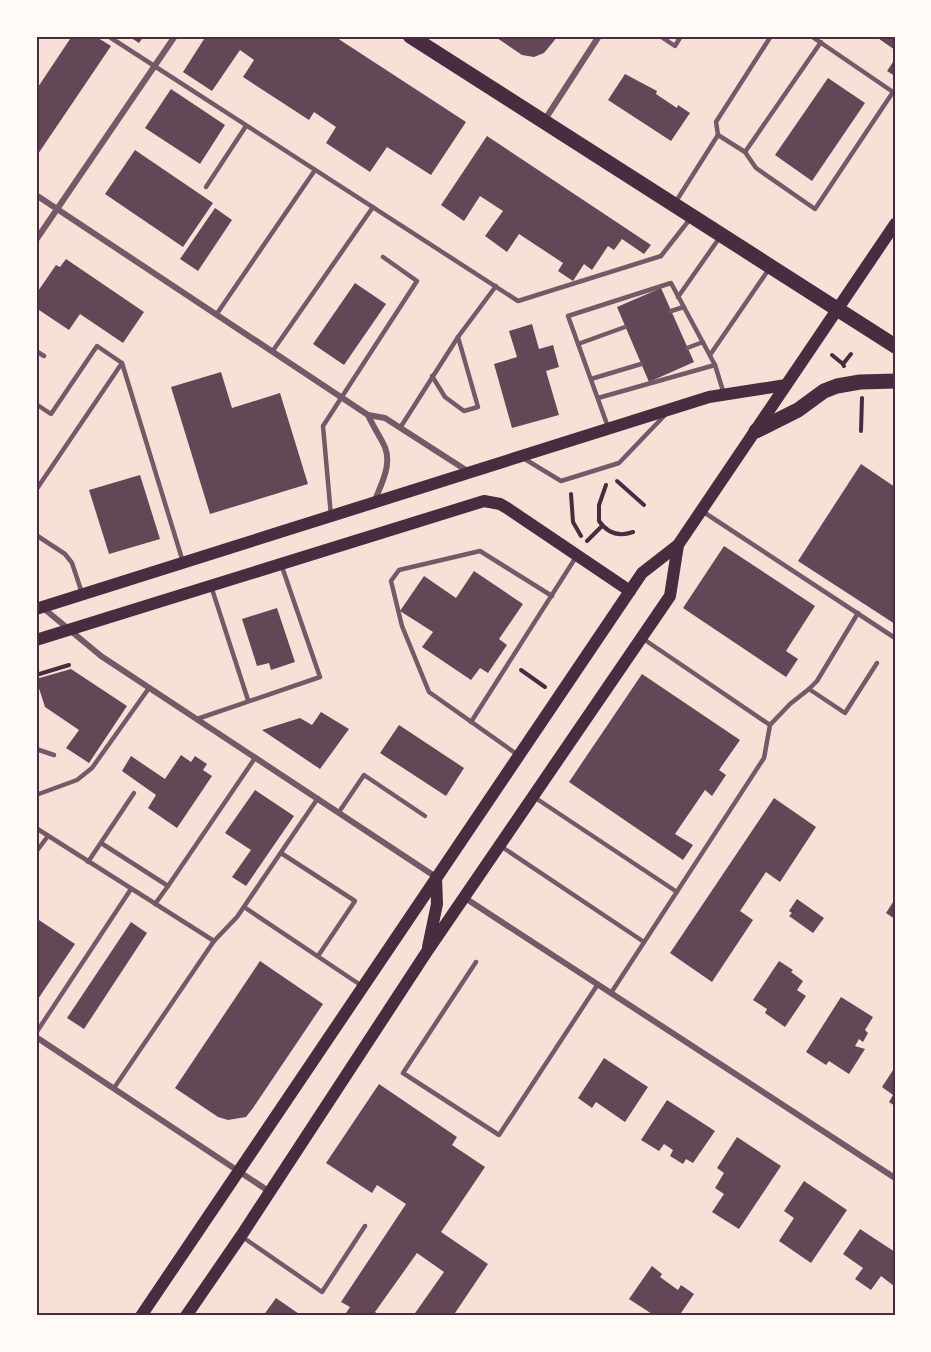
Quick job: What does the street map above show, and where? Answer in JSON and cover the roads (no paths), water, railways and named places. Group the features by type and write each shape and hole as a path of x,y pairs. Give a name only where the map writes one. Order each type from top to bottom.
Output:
{"main road":[{"path":"410,36 895,346"},
{"path":"141,1316 642,573 678,545 895,224"},
{"path":"756,431 798,410 824,391 837,386 860,382 895,381"},
{"path":"38,607 709,398 786,385"},
{"path":"36,640 476,503 491,502 507,508 630,591"},
{"path":"186,1316 426,953 670,596 678,545"},
{"path":"426,953 437,904 436,877"}],"street":[{"path":"36,240 175,36"},
{"path":"543,122 599,36"},
{"path":"36,195 368,415 385,418 470,473"},
{"path":"368,415 388,456 385,476 375,503"},
{"path":"38,607 87,646 436,877"},
{"path":"465,898 895,1178"},
{"path":"36,1035 270,1192"}],"lane":[{"path":"108,36 518,302 661,256 692,217"},
{"path":"660,36 675,46 681,36"},
{"path":"673,205 718,135 716,122 771,36"},
{"path":"718,135 745,152 756,168 815,209 894,93 811,36"},
{"path":"745,152 821,42"},
{"path":"206,187 246,126"},
{"path":"216,315 315,170"},
{"path":"272,352 372,207"},
{"path":"678,297 721,235"},
{"path":"331,516 323,426 417,281 383,256"},
{"path":"710,356 770,267"},
{"path":"608,429 568,316 671,283 715,365 724,395"},
{"path":"400,428 458,337 496,286"},
{"path":"671,311 684,307"},
{"path":"578,344 626,327"},
{"path":"432,376 445,397 464,411 478,407 458,337"},
{"path":"687,348 703,342"},
{"path":"36,404 51,414 97,346 122,363 183,562"},
{"path":"36,351 44,356"},
{"path":"36,490 122,363"},
{"path":"591,379 641,364"},
{"path":"598,398 715,365"},
{"path":"520,457 561,481 601,469 619,463 669,411"},
{"path":"702,511 895,638"},
{"path":"36,535 65,554 72,562 82,594"},
{"path":"519,756 429,693 402,626 391,581 399,570 480,551 552,596"},
{"path":"471,722 578,555"},
{"path":"197,719 320,677 281,564"},
{"path":"211,586 248,700"},
{"path":"611,993 764,758 770,725 790,704 810,689 858,613"},
{"path":"642,638 770,725"},
{"path":"810,689 845,713 877,663"},
{"path":"36,795 77,780 92,768 149,688"},
{"path":"36,748 54,755"},
{"path":"155,904 255,758"},
{"path":"339,812 364,775 425,816"},
{"path":"88,862 134,794"},
{"path":"534,797 677,892"},
{"path":"114,1088 214,941 237,917 318,798"},
{"path":"36,828 214,941"},
{"path":"36,852 48,836"},
{"path":"101,843 168,886"},
{"path":"500,846 644,942"},
{"path":"281,853 355,902 318,956"},
{"path":"36,1035 131,889"},
{"path":"244,907 362,986"},
{"path":"476,962 402,1072 499,1135 598,984"},
{"path":"241,1236 322,1292 365,1226"}]}
